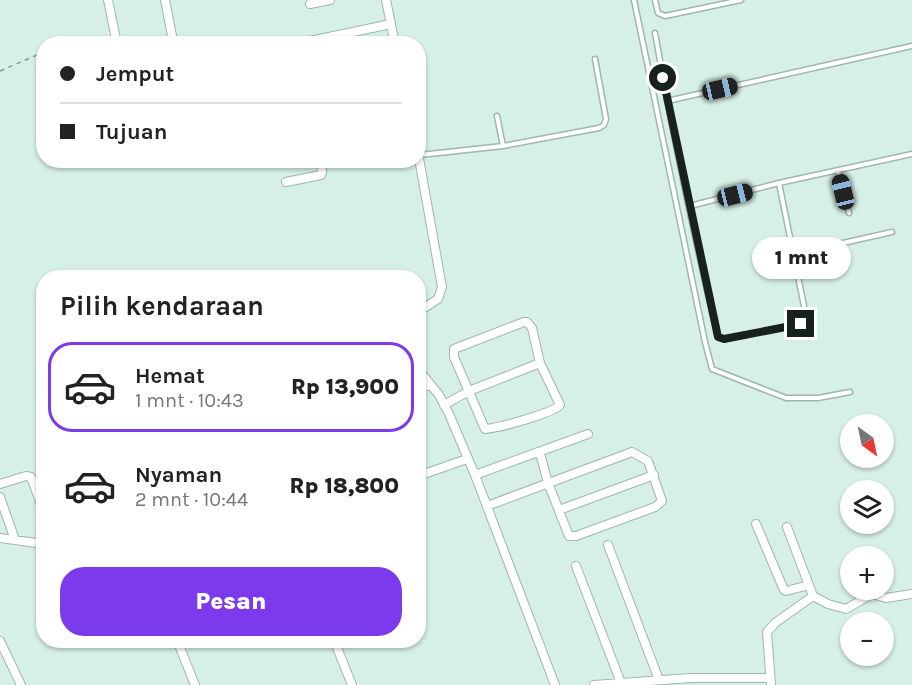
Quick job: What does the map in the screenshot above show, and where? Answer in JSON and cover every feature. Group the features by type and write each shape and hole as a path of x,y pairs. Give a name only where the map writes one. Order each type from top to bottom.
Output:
{"street":[{"path":"108,0 115,36"},
{"path":"165,0 172,36"},
{"path":"310,4 330,0"},
{"path":"386,0 393,36"},
{"path":"334,36 391,24"},
{"path":"286,182 321,174 322,168"},
{"path":"421,168 442,287 440,295 426,307"},
{"path":"527,322 532,328 540,363 560,401 558,408 485,429 453,351 455,348 527,322"},
{"path":"444,405 469,391 540,363"},
{"path":"426,378 444,405 475,475 555,685"},
{"path":"426,386 431,384"},
{"path":"475,475 588,434"},
{"path":"487,506 548,483 632,452 648,461 662,501 660,505 588,532 570,536 548,483 540,453"},
{"path":"426,474 467,459"},
{"path":"559,510 654,475"},
{"path":"0,484 26,476 31,477 36,490"},
{"path":"0,497 15,540"},
{"path":"756,524 784,590 809,585"},
{"path":"787,527 813,596 828,604 846,609 872,594 886,598 912,594"},
{"path":"0,538 36,543"},
{"path":"609,545 659,681"},
{"path":"576,566 621,683"},
{"path":"594,685 659,681 771,681 767,632 775,622 813,596"},
{"path":"0,641 21,685"},
{"path":"180,648 195,685"},
{"path":"337,648 352,685"}],"lane":[{"path":"634,0 711,366 719,372 786,398 801,399 850,392"},
{"path":"655,0 658,13 664,16 741,0"},
{"path":"655,33 690,206 718,335 721,339 804,322 806,316 779,183"},
{"path":"668,101 912,46"},
{"path":"426,153 503,146 599,128 606,118 595,59"},
{"path":"497,116 503,146"},
{"path":"690,206 779,183 912,154"},
{"path":"838,171 849,213"},
{"path":"794,254 892,232"}],"path":[{"path":"0,71 36,55"}],"route":[{"path":"663,78 718,337 724,339 801,324"}]}
